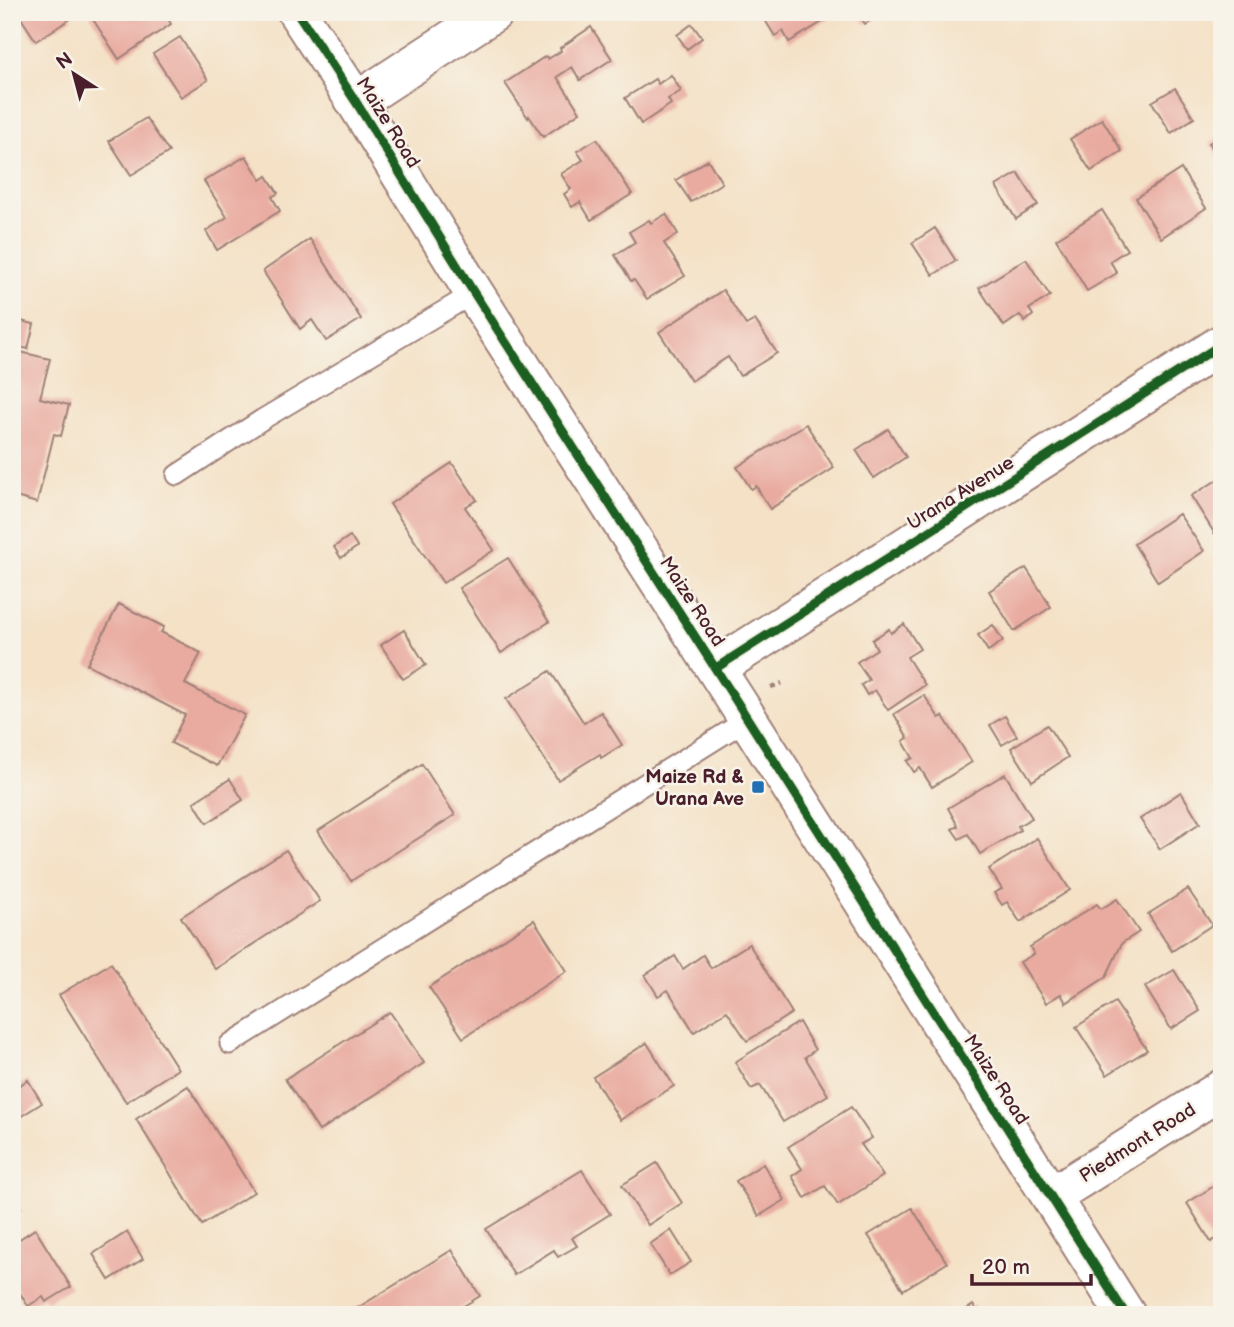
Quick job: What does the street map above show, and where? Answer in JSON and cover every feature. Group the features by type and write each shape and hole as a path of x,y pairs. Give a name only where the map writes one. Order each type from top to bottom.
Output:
{"street":[{"name":"Maize Road","path":"297,12 1126,1315"},
{"path":"356,102 494,12"},
{"name":"Urana Avenue","path":"716,668 1222,344"},
{"name":"Piedmont Road","path":"1052,1196 1222,1090"}],"lane":[{"path":"177,475 263,419 474,293"},
{"path":"230,1044 748,719"}],"building":[{"path":"17,12 68,12 72,18 36,41"},
{"path":"94,12 164,12 171,24 119,59 90,15"},
{"path":"760,12 830,12 832,16 789,42 783,31 775,36"},
{"path":"857,12 884,12 865,24"},
{"path":"692,24 702,38 687,49 677,35"},
{"path":"591,27 612,59 580,80 572,67 557,77 580,112 543,137 505,83 546,56 548,59 561,51 560,48"},
{"path":"180,37 208,80 181,97 153,54"},
{"path":"671,75 681,91 668,99 671,104 641,124 625,98 655,79 658,84"},
{"path":"1175,88 1194,118 1171,133 1152,102"},
{"path":"146,118 169,152 131,175 109,141"},
{"path":"1102,119 1122,151 1091,171 1070,139"},
{"path":"1222,135 1222,162 1209,143"},
{"path":"597,139 632,194 591,220 580,202 572,207 564,194 571,189 561,174 583,160 577,151"},
{"path":"246,156 261,180 267,176 278,193 272,197 280,211 217,250 206,231 227,217 204,181"},
{"path":"708,160 722,183 691,202 676,180"},
{"path":"1181,169 1206,208 1161,238 1136,198"},
{"path":"1018,173 1038,205 1016,219 996,186"},
{"path":"1102,210 1127,250 1110,261 1117,273 1087,291 1056,239"},
{"path":"666,214 678,234 664,243 685,276 647,299 634,280 631,281 615,255 635,242 629,232"},
{"path":"935,228 956,261 933,275 912,243"},
{"path":"310,239 361,319 326,341 312,320 300,329 263,271"},
{"path":"1026,259 1050,296 1029,309 1033,315 1025,322 1020,315 1004,326 979,288"},
{"path":"723,290 746,325 755,320 777,353 740,376 728,357 691,381 659,332"},
{"path":"12,319 34,324 28,349 12,345"},
{"path":"12,350 50,359 40,398 69,405 61,436 54,434 37,503 12,496"},
{"path":"806,424 834,468 770,509 756,486 751,489 737,467"},
{"path":"888,429 906,457 874,478 856,450"},
{"path":"452,463 477,500 465,507 494,550 443,583 390,504"},
{"path":"1222,477 1222,529 1215,534 1191,496"},
{"path":"1179,514 1204,551 1158,582 1134,544"},
{"path":"350,536 357,547 341,558 334,547"},
{"path":"508,558 549,622 501,653 459,588"},
{"path":"1026,568 1051,607 1014,631 989,591"},
{"path":"119,604 164,627 161,632 201,653 185,684 245,715 217,766 171,743 185,715 87,664"},
{"path":"904,624 920,649 907,657 925,685 888,710 875,690 867,695 861,685 869,680 857,662 877,649 872,640 889,629 891,633"},
{"path":"993,625 1003,641 988,651 978,635"},
{"path":"404,630 426,665 403,679 381,645"},
{"path":"550,671 584,723 601,712 622,745 601,758 600,754 558,780 506,699"},
{"path":"924,695 939,718 943,716 972,762 932,787 920,768 914,772 907,761 913,758 903,741 908,738 894,714"},
{"path":"1005,716 1017,736 1002,745 990,725"},
{"path":"1047,725 1068,757 1032,781 1011,748"},
{"path":"422,764 455,815 351,881 318,831"},
{"path":"1005,774 1032,818 1018,826 1020,830 980,854 968,834 959,839 952,829 958,826 948,808"},
{"path":"230,779 243,800 207,823 194,802"},
{"path":"1181,792 1200,823 1160,849 1140,819"},
{"path":"1037,838 1070,890 1020,922 1007,902 1002,905 994,893 1002,889 989,869"},
{"path":"286,850 320,901 215,969 181,917"},
{"path":"1188,889 1212,925 1172,951 1148,914"},
{"path":"1117,899 1139,932 1122,943 1106,977 1066,1003 1061,994 1046,1003 1020,962 1034,954 1030,947 1097,904 1101,909"},
{"path":"534,920 567,971 463,1038 429,987"},
{"path":"749,944 792,1013 747,1041 727,1011 694,1032 668,990 658,996 645,975 675,956 683,969 703,955 711,968"},
{"path":"111,963 178,1069 126,1102 59,995"},
{"path":"1174,970 1200,1011 1171,1029 1145,987"},
{"path":"1115,1002 1147,1050 1107,1075 1076,1027"},
{"path":"390,1012 424,1063 319,1131 285,1079"},
{"path":"799,1022 815,1050 805,1057 828,1095 783,1122 760,1085 751,1089 735,1062"},
{"path":"647,1043 674,1086 620,1120 593,1077"},
{"path":"28,1080 42,1103 12,1122 12,1090"},
{"path":"188,1086 254,1192 202,1225 136,1119"},
{"path":"851,1107 872,1138 861,1144 883,1176 838,1205 825,1186 805,1198 792,1176 802,1169 788,1147"},
{"path":"657,1163 682,1203 648,1225 622,1185"},
{"path":"763,1164 785,1200 759,1216 736,1181"},
{"path":"582,1170 610,1214 572,1238 577,1246 558,1257 554,1250 514,1275 486,1229"},
{"path":"1222,1181 1222,1235 1211,1242 1187,1203"},
{"path":"12,1193 21,1208 12,1214"},
{"path":"912,1208 947,1263 903,1290 868,1235"},
{"path":"35,1229 71,1287 46,1302 43,1297 28,1306 16,1287 12,1289 12,1244"},
{"path":"671,1230 691,1262 670,1275 650,1244"},
{"path":"127,1232 143,1259 109,1280 93,1254"},
{"path":"452,1250 480,1296 449,1315 357,1315 354,1310"},
{"path":"973,1305 980,1315 958,1315"}],"cycle path":[{"path":"297,12 1126,1315"},
{"path":"716,668 1222,344"}],"place":[{"name":"Maize Rd & Urana Ave","path":"758,787"}]}
